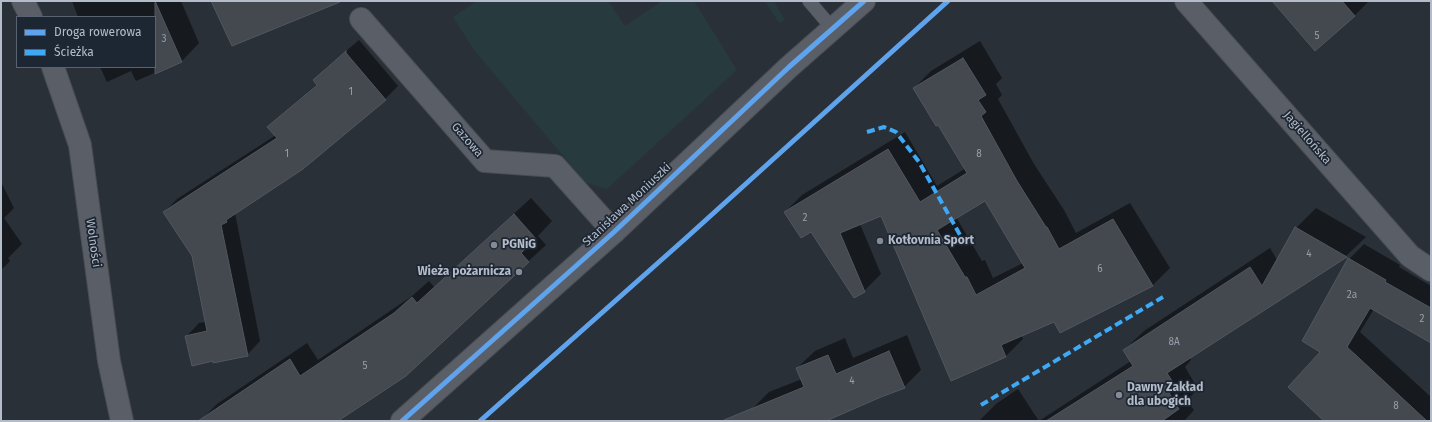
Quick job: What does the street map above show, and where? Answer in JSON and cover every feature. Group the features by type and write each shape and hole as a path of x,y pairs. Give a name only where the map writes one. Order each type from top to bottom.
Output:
{"street":[{"path":"23,1 30,16"},
{"name":"Stanisława Moniuszki","path":"402,421 614,232 789,67 864,1"},
{"name":"Jagiellońska","path":"1186,1 1410,256 1431,270"},
{"name":"Gazowa","path":"361,18 485,161 555,166 614,232"},
{"name":"Wolności","path":"53,68 80,145 109,361 122,421"}],"lane":[{"path":"809,1 832,28"}],"green space":[{"path":"477,1 608,1 625,26 662,1 694,1 737,70 607,189 586,183 474,50 453,17"},
{"path":"765,1 774,1 785,20 779,23"}],"building":[{"path":"155,1 182,62 155,74 156,16"},
{"path":"211,1 340,1 340,2 232,46"},
{"path":"1272,1 1342,1 1355,16 1315,51"},
{"path":"346,51 346,53 386,100 303,169 226,220 227,222 221,225 248,356 213,363 213,361 192,366 185,336 207,331 192,256 163,212 277,138 267,127 317,85 313,80"},
{"path":"963,58 986,95 978,100 986,112 981,116 1017,181 1047,227 1059,249 1113,219 1153,286 1060,333 1054,322 1001,345 1006,357 951,381 881,216 840,233 865,292 854,298 811,232 801,238 784,212 888,149 920,202 967,173 938,125 936,126 913,88","holes":["985,201 1025,268 976,295 967,277 965,277 937,230"]},
{"path":"514,214 536,239 521,253 529,262 406,376 338,421 198,421 290,359 300,376 394,313 412,297 417,303"},
{"path":"1295,227 1347,257 1167,373 1172,381 1165,386 1179,409 1162,421 1046,421 1133,366 1123,350 1250,267 1262,286"},
{"path":"1348,258 1386,280 1385,282 1431,308 1431,343 1370,308 1347,347 1427,421 1324,421 1288,387 1320,352 1302,341"},
{"path":"889,351 905,388 826,421 724,421 804,387 796,368 828,355 836,374"}],"marked path":[{"path":"867,132 884,127 896,132 919,162 960,235"},
{"path":"981,405 1163,297"}],"cycle path":[{"path":"402,421 614,232 789,67 864,1"},
{"path":"480,421 686,238 948,1"}],"place":[{"name":"Kotłovnia Sport","path":"880,241"},
{"name":"PGNiG","path":"494,245"},
{"name":"Wieża pożarnicza","path":"519,272"},
{"name":"Dawny Zakład dla ubogich","path":"1119,395"}]}
